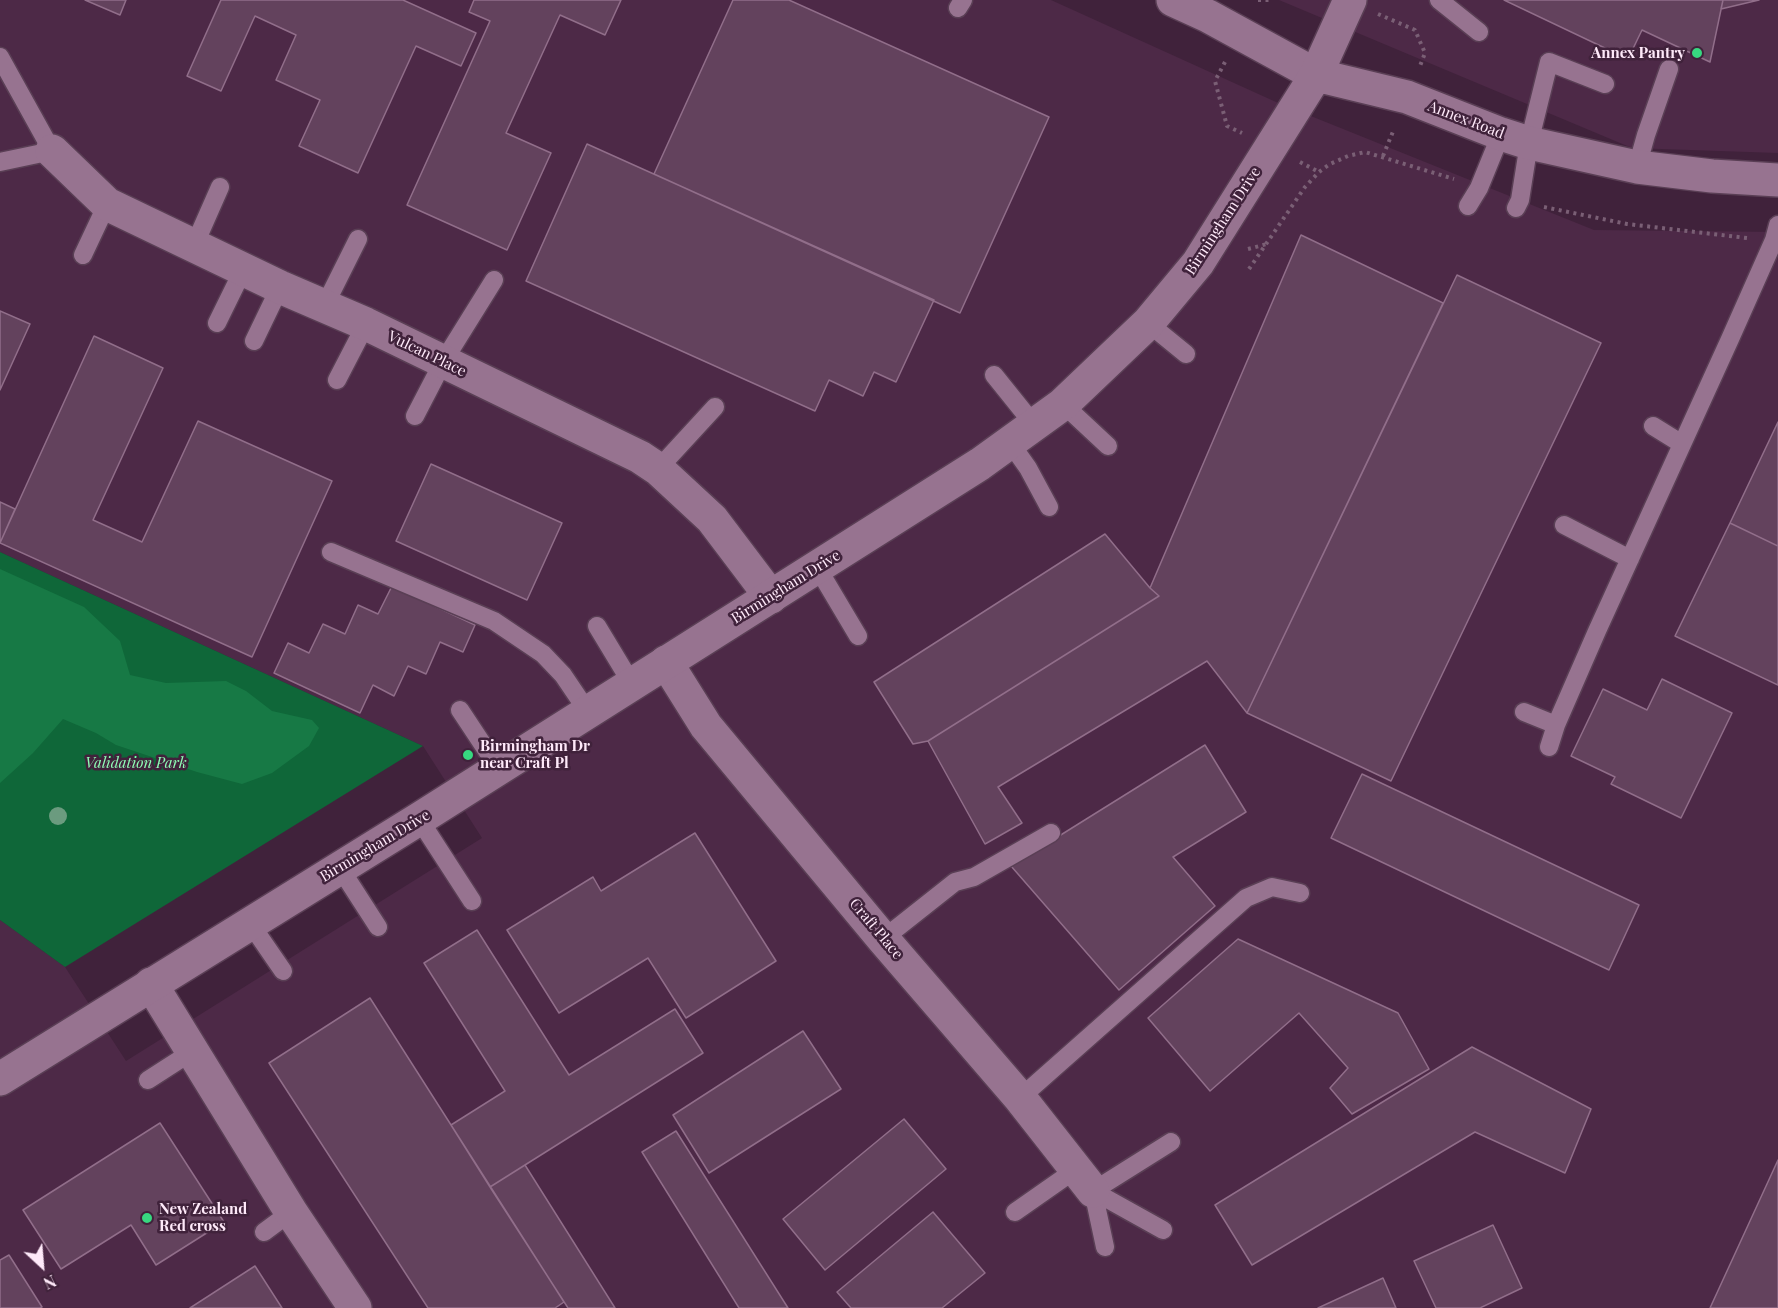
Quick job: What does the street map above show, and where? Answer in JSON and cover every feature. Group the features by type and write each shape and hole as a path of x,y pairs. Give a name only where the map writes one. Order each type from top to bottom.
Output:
{"street":[{"name":"Annex Road","path":"1173,0 1210,17 1316,75 1407,97 1515,138 1637,167 1712,176 1778,180"},
{"name":"Birmingham Drive","path":"3,1070 151,984 499,769 1023,435 1063,404 1148,323 1198,263 1316,75 1350,0"},
{"name":"Vulcan Place","path":"52,151 107,204 243,270 366,324 640,457 658,470 712,519 771,597"},
{"name":"Craft Place","path":"666,662 706,726 1020,1098 1084,1180"},
{"path":"151,984 291,1212 355,1308"}],"lane":[{"path":"1439,0 1479,32"},
{"path":"0,57 52,151 0,162"},
{"path":"1468,206 1515,138 1549,62 1605,84"},
{"path":"1637,167 1669,69"},
{"path":"1515,138 1520,200 1516,208"},
{"path":"194,246 220,188"},
{"path":"83,255 107,204"},
{"path":"1549,747 1556,725 1774,240 1778,225"},
{"path":"325,305 358,239"},
{"path":"217,324 243,270"},
{"path":"415,416 443,362 494,280"},
{"path":"254,341 280,287"},
{"path":"1148,323 1186,354"},
{"path":"337,380 366,324"},
{"path":"994,375 1023,435 1031,474 1049,507"},
{"path":"1063,404 1108,446"},
{"path":"658,470 715,407"},
{"path":"1653,426 1682,444"},
{"path":"1564,525 1630,559"},
{"path":"331,552 494,621 543,654 563,675 588,712"},
{"path":"817,567 858,636"},
{"path":"597,626 633,684"},
{"path":"460,710 499,769"},
{"path":"1524,712 1556,725"},
{"path":"419,819 472,901"},
{"path":"884,939 955,882 974,877 1051,833"},
{"path":"340,868 378,927"},
{"path":"1020,1098 1246,898 1272,887 1300,893"},
{"path":"250,922 283,971"},
{"path":"148,1080 193,1051"},
{"path":"1015,1212 1171,1142"},
{"path":"1084,1180 1163,1230"},
{"path":"1084,1180 1105,1247"},
{"path":"264,1232 291,1212"}],"path":[{"path":"1258,0 1269,0"},
{"path":"1415,30 1425,53"},
{"path":"1215,81 1227,126"},
{"path":"1249,269 1305,187 1319,172"}],"shaded area":[{"path":"0,0 1051,0 1276,102 1594,230 1778,232 1778,1308 0,1308 0,920 65,967 126,1061 482,838 423,746 0,552"},
{"path":"1279,0 1778,0 1778,153 1632,148"}],"green space":[{"name":"Validation Park","path":"0,552 423,746 65,967 0,920"},
{"path":"0,569 84,607 120,641 130,675 166,683 226,681 246,691 272,711 312,720 319,728 309,746 272,773 242,784 197,772 116,745 96,733 63,719 33,753 0,783"}],"building":[{"path":"85,0 126,0 120,15"},
{"path":"221,0 403,0 476,33 461,66 416,46 358,173 299,146 320,100 276,80 296,35 255,16 221,91 187,76"},
{"path":"474,0 621,0 605,35 560,15 506,133 551,153 507,250 407,205 490,21 469,12"},
{"path":"733,0 789,0 1049,117 960,313 654,174"},
{"path":"1504,0 1723,0 1710,62 1642,30 1628,59"},
{"path":"1723,0 1759,0 1721,9"},
{"path":"587,144 934,300 896,382 874,372 863,396 829,380 815,411 526,281"},
{"path":"1301,235 1443,303 1247,713 1207,661 998,787 1022,823 985,844 928,741 1159,596 1150,588"},
{"path":"1457,275 1601,343 1391,781 1247,713"},
{"path":"0,311 30,324 0,390"},
{"path":"94,336 163,368 93,520 142,542 198,421 332,481 252,657 0,543"},
{"path":"1778,422 1778,546 1730,523"},
{"path":"431,464 562,523 527,600 396,541"},
{"path":"0,502 15,509 0,543"},
{"path":"1730,523 1778,546 1778,685 1675,636"},
{"path":"1105,534 1159,596 928,741 913,744 874,682"},
{"path":"392,586 475,625 463,652 440,642 426,674 408,666 394,696 373,685 360,713 274,673 288,643 309,653 323,624 345,634 358,605 378,614"},
{"path":"1662,679 1732,713 1681,818 1611,784 1615,777 1571,756 1603,689 1647,710"},
{"path":"1205,745 1246,812 1173,857 1215,906 1119,990 1011,866"},
{"path":"1362,774 1639,905 1609,970 1331,838"},
{"path":"695,833 776,961 686,1018 648,958 559,1013 507,930 593,877 601,891"},
{"path":"477,930 569,1075 675,1009 703,1053 490,1187 451,1125 505,1091 424,963"},
{"path":"1238,939 1398,1013 1429,1069 1352,1114 1330,1088 1348,1068 1299,1013 1210,1091 1148,1018"},
{"path":"370,998 564,1302 555,1308 428,1308 269,1063"},
{"path":"803,1031 841,1089 709,1173 673,1115"},
{"path":"1472,1047 1591,1109 1565,1173 1475,1132 1252,1265 1215,1205"},
{"path":"904,1119 946,1169 825,1270 783,1219"},
{"path":"160,1123 224,1222 156,1265 131,1225 61,1269 23,1210"},
{"path":"676,1131 788,1308 739,1308 642,1152"},
{"path":"1778,1160 1778,1308 1710,1308"},
{"path":"525,1165 615,1308 568,1308 490,1187"},
{"path":"933,1212 985,1273 942,1308 851,1308 837,1292"},
{"path":"1493,1225 1522,1288 1480,1308 1436,1308 1414,1261"},
{"path":"9,1255 42,1307 0,1308 0,1260"},
{"path":"255,1266 282,1308 190,1308"},
{"path":"1383,1278 1396,1308 1318,1308"}],"place":[{"name":"Annex Pantry","path":"1697,53"},
{"name":"Birmingham Dr near Craft Pl","path":"468,755"},
{"name":"New Zealand Red cross","path":"147,1218"}]}
